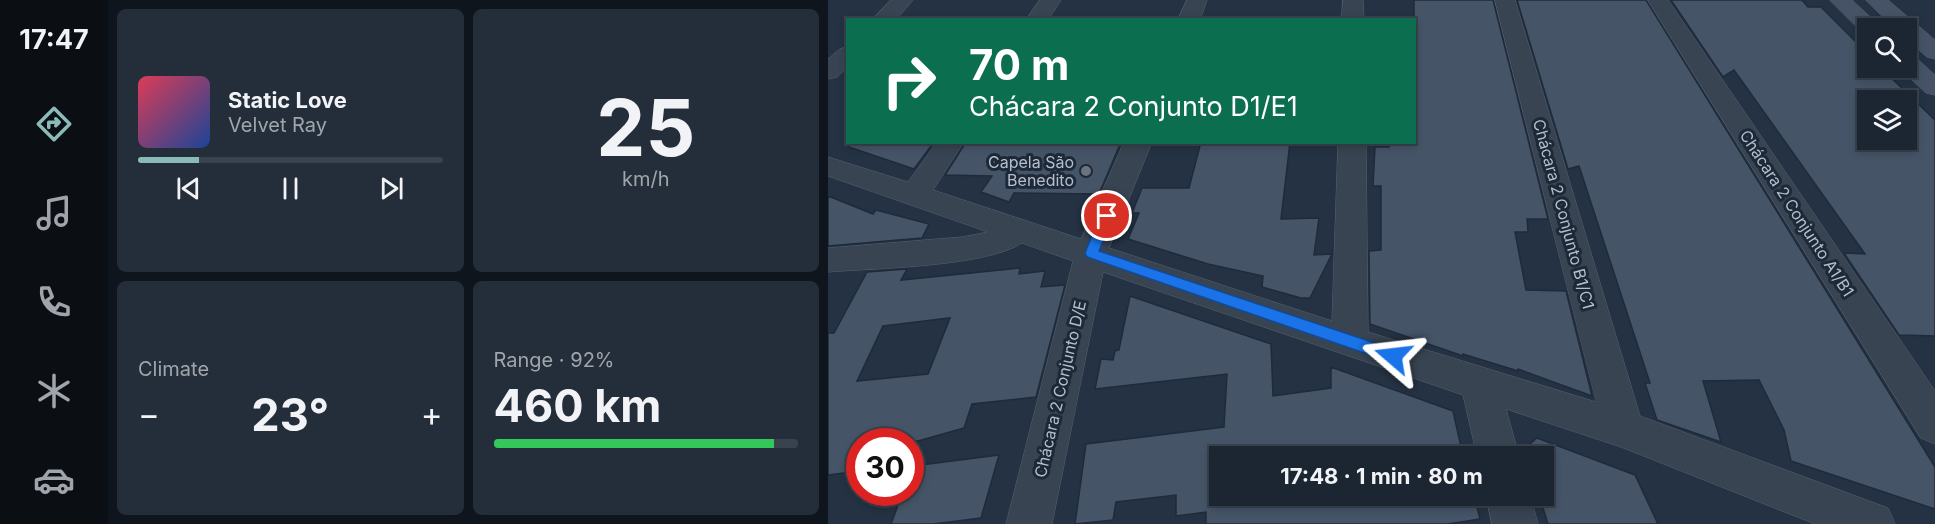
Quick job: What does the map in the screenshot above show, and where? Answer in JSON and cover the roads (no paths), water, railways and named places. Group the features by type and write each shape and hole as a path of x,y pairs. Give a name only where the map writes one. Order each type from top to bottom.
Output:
{"street":[{"path":"885,18 903,0"},
{"path":"1038,18 1051,0"},
{"path":"1190,18 1197,0"},
{"path":"1353,0 1353,18"},
{"name":"Chácara 2 Conjunto B1/C1","path":"1505,0 1623,429"},
{"name":"Chácara 2 Conjunto A1/B1","path":"1658,0 1935,425"},
{"path":"1840,0 1860,18"},
{"path":"1876,0 1935,52"},
{"path":"828,72 846,56"},
{"path":"1917,71 1935,88"},
{"path":"914,195 950,144"},
{"name":"Chácara 2 Conjunto D/E","path":"1029,524 1091,253 1137,144"},
{"path":"1350,342 1352,144"},
{"path":"828,166 1350,342 1623,429 1872,524"},
{"path":"828,260 962,249 1003,240 1019,230"},
{"path":"1480,383 1496,446"},
{"path":"1511,506 1515,524"}],"place":[{"name":"Capela São Benedito","path":"1086,171"}]}
